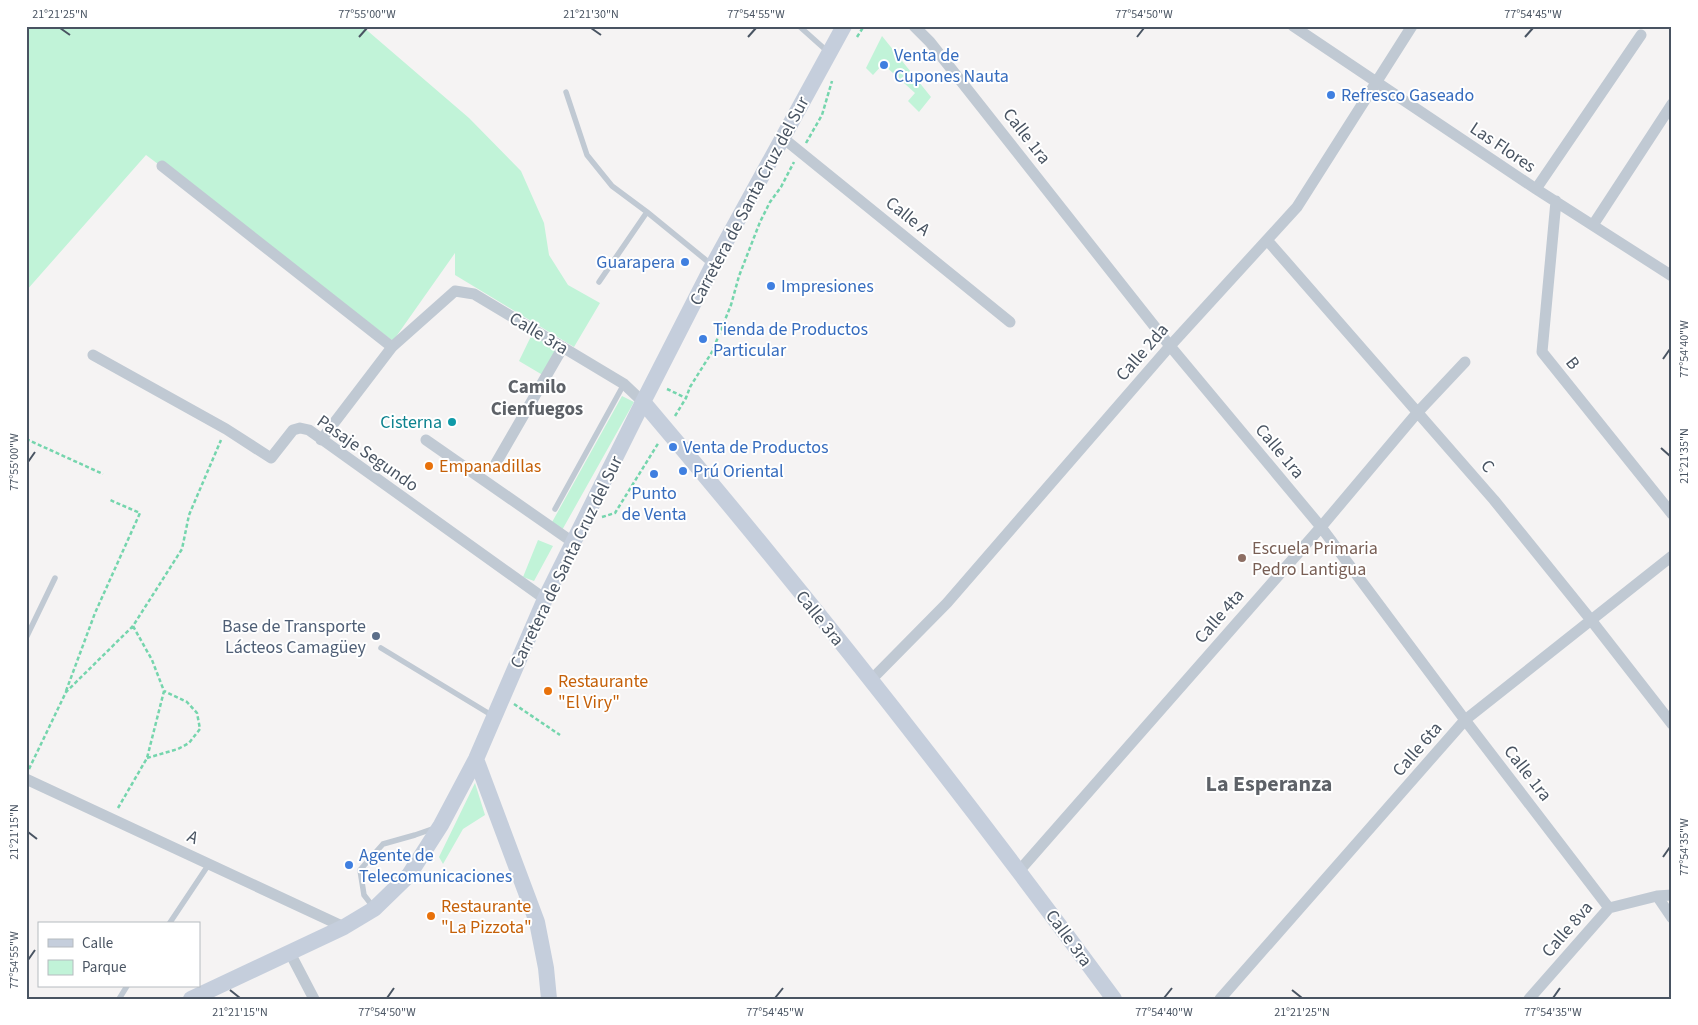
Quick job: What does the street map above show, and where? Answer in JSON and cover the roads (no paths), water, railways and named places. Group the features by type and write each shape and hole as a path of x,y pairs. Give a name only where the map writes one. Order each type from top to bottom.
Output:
{"main road":[{"name":"Carretera de Santa Cruz del Sur","path":"190,999 290,953 374,909 408,875 441,825 476,759 545,599 712,265 844,26"},
{"name":"Calle 3ra","path":"643,402 872,680 1020,871 1114,999"},
{"path":"476,759 537,922 546,968 549,999"}],"street":[{"name":"Calle 1ra","path":"914,26 930,42 1170,346 1322,527 1465,720 1609,908"},
{"name":"Las Flores","path":"1292,26 1536,189 1672,276"},
{"name":"Calle 2da","path":"872,680 947,603 1170,346 1297,207 1412,26"},
{"path":"1536,189 1641,35"},
{"path":"1593,225 1672,104"},
{"name":"Calle A","path":"783,138 1010,322"},
{"path":"162,166 392,347 322,440"},
{"name":"B","path":"1556,201 1542,352 1672,514"},
{"name":"C","path":"1267,240 1494,500 1672,724"},
{"name":"Calle 3ra","path":"392,347 455,291 474,294 624,384 643,402"},
{"path":"496,463 563,348"},
{"name":"Pasaje Segundo","path":"93,355 226,429 271,458 293,430 300,428 309,430 545,599"},
{"name":"Calle 4ta","path":"1020,871 1464,362"},
{"path":"426,440 574,543"},
{"name":"Calle 6ta","path":"1220,999 1465,720 1672,556"},
{"name":"A","path":"26,777 344,926"},
{"path":"1657,896 1672,918"},
{"name":"Calle 8va","path":"1529,999 1609,908 1657,896 1672,896"},
{"path":"290,953 314,999"}],"lane":[{"path":"799,26 829,52"},
{"path":"566,92 587,155 612,186 648,212 712,265"},
{"path":"599,282 648,212"},
{"path":"555,509 624,384"},
{"path":"26,638 55,578"},
{"path":"381,648 494,717"},
{"path":"374,909 364,895 360,870 384,844 415,836 441,825"},
{"path":"170,922 209,864"},
{"path":"119,999 126,988"}],"place":[{"name":"Venta de Cupones Nauta","path":"884,65"},
{"name":"Refresco Gaseado","path":"1331,95"},
{"name":"Guarapera","path":"685,262"},
{"name":"Impresiones","path":"771,286"},
{"name":"Tienda de Productos Particular","path":"703,339"},
{"name":"Cisterna","path":"452,422"},
{"name":"Venta de Productos","path":"673,447"},
{"name":"Empanadillas","path":"429,466"},
{"name":"Prú Oriental","path":"683,471"},
{"name":"Punto de Venta","path":"654,474"},
{"name":"Escuela Primaria Pedro Lantigua","path":"1242,558"},
{"name":"Base de Transporte Lácteos Camagüey","path":"376,636"},
{"name":"Restaurante \"El Viry\"","path":"548,691"},
{"name":"Agente de Telecomunicaciones","path":"349,865"},
{"name":"Restaurante \"La Pizzota\"","path":"431,916"}],"district":[{"name":"Camilo Cienfuegos","path":"537,397"},
{"name":"La Esperanza","path":"1269,783"}]}
